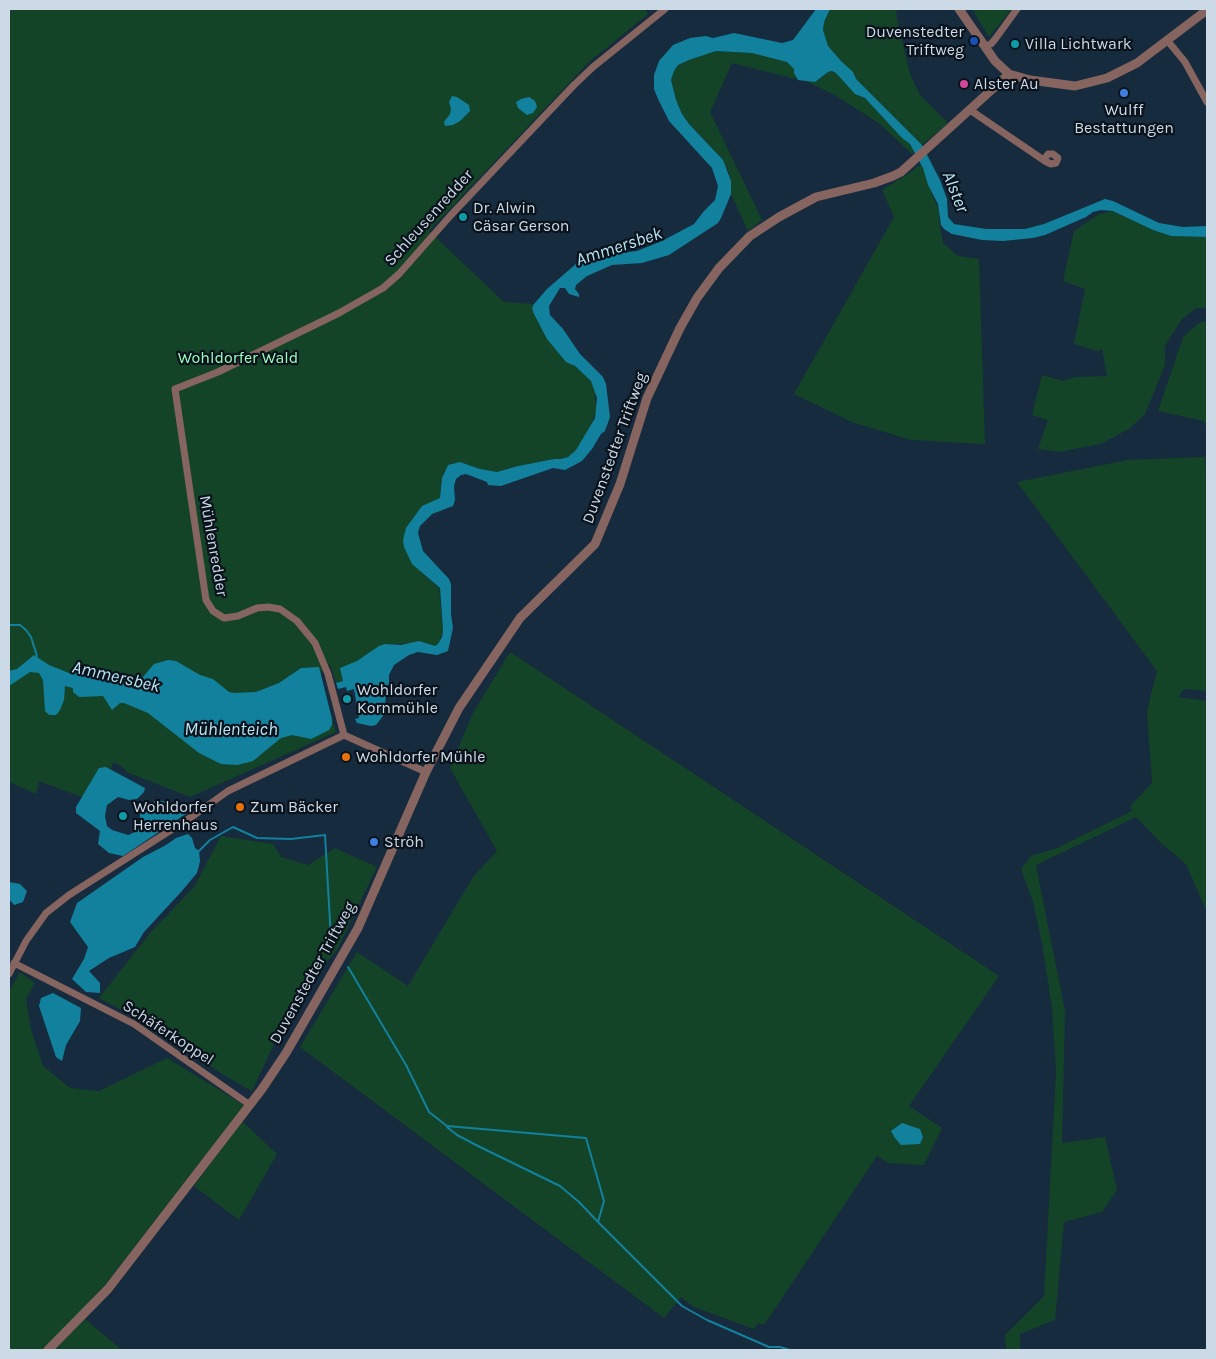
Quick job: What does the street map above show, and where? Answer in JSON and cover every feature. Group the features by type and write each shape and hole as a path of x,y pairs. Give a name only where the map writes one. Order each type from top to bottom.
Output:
{"street":[{"name":"Schleusenredder","path":"175,389 218,372 339,313 383,288 399,274 451,215 574,85 608,54 665,9"},
{"path":"959,9 984,46 1009,74 1030,80 1069,85 1083,85 1122,72 1207,10"},
{"path":"984,46 991,44 1017,9"},
{"path":"1167,40 1185,62 1207,102"},
{"name":"Duvenstedter Triftweg","path":"48,1350 108,1288 250,1105 286,1053 358,928 426,772 459,708 520,618 595,544 620,484 647,398 680,328 698,298 720,268 750,236 779,217 816,197 884,180 908,166 1009,74"},
{"path":"970,110 1045,161"},
{"name":"Mühlenredder","path":"175,389 206,600 213,611 224,618 238,616 256,608 268,607 280,609 297,621 315,643 328,674 344,735"},
{"path":"9,974 26,941 46,913 69,895 193,816 228,791 344,735 426,772"},
{"name":"Schäferkoppel","path":"14,963 134,1024 250,1105"}],"green space":[{"name":"Wohldorfer Wald","path":"9,9 645,9 648,14 590,61 429,231 504,302 534,304 532,308 534,314 547,339 566,361 575,366 591,381 595,390 596,411 590,428 576,450 568,457 561,459 518,466 497,472 463,463 453,463 444,472 440,498 416,514 405,533 424,575 439,588 443,630 438,648 409,643 379,646 351,665 343,681 336,683 330,664 319,674 336,732 190,797 129,773 113,762 111,769 107,768 82,797 39,781 36,794 9,782"},
{"path":"830,9 896,9 910,74 920,95 948,123 922,145 856,79 828,46 823,30 824,22"},
{"path":"972,9 1012,9 989,37"},
{"path":"716,51 752,53 787,62 794,69 798,79 732,63 710,112 762,220 748,231 731,194 731,181 728,170 714,150 682,114 671,80 678,65"},
{"path":"828,72 836,73 855,94 865,98 902,138 910,144 914,152 912,154 880,124 835,95 802,80 815,82"},
{"path":"921,164 939,210 943,243 958,256 979,259 985,444 911,440 852,422 794,394 894,217 882,190"},
{"path":"1113,211 1153,230 1171,236 1207,237 1207,308 1196,308 1181,320 1165,346 1165,365 1145,414 1129,429 1100,444 1059,452 1038,449 1048,420 1032,415 1042,375 1063,381 1075,377 1107,376 1102,349 1097,351 1074,344 1085,289 1063,281 1074,231 1099,214"},
{"path":"1207,321 1206,427 1204,421 1158,411 1183,337 1199,323"},
{"path":"1205,457 1207,479 1207,691 1184,689 1178,697 1207,701 1207,912 1186,864 1162,844 1136,817 1036,865 1065,1011 1062,1143 1105,1137 1117,1190 1102,1212 1064,1222 1055,1320 1020,1334 1020,1350 1006,1350 1005,1335 1044,1296 1056,1072 1052,1008 1042,943 1033,902 1021,869 1031,856 1057,848 1132,811 1130,806 1152,783 1147,711 1157,671 1017,482 1128,460"},
{"path":"510,652 999,976 909,1106 942,1128 924,1165 888,1163 877,1156 764,1325 758,1323 754,1329 694,1307 681,1297 664,1318 300,1047 357,952 408,986 473,877 497,851 450,768 473,713"},
{"path":"221,836 273,844 281,857 308,865 335,848 377,867 337,950 294,1001 252,1091 227,1077 142,1021 99,998 150,933 194,887"},
{"path":"20,972 35,983 26,999 31,1029 43,1066 70,1088 99,1091 167,1058 244,1105 105,1285 44,1350 9,1350 9,991"},
{"path":"242,1121 277,1154 239,1220 194,1186"},
{"path":"85,1319 122,1350 55,1350"}],"water":[{"path":"816,9 830,9 824,22 823,30 828,46 853,72 856,79 922,145 940,180 947,199 948,217 954,224 986,229 1025,229 1044,224 1105,199 1159,223 1183,227 1207,226 1207,237 1171,236 1153,230 1113,211 1101,210 1045,235 1033,238 1003,241 982,240 952,234 941,225 938,204 928,185 923,168 910,144 902,138 865,98 855,94 836,73 828,72 815,82 798,80 794,69 787,62 752,53 716,51 678,65 671,80 682,114 723,160 731,181 731,194 721,218 718,223 669,255 642,263 612,265 587,276 576,285 575,289 579,297 569,294 565,288 560,288 549,306 550,315 563,329 580,354 603,377 606,384 610,417 605,431 582,461 565,470 553,468 501,486 488,485 487,482 466,474 456,479 453,506 432,514 420,526 418,533 423,551 449,579 451,584 453,628 448,651 437,655 418,652 409,655 394,665 389,675 383,716 376,725 371,726 357,723 355,719 359,718 354,689 347,691 346,687 338,689 336,683 343,681 340,668 357,661 385,644 401,645 419,641 435,646 442,637 440,588 412,564 404,547 403,540 406,528 422,506 440,498 442,478 448,465 460,462 480,469 497,472 518,466 568,457 576,450 595,418 597,398 591,381 575,366 566,362 547,339 534,314 532,308 534,304 547,289 577,263 604,255 637,251 662,241 694,224 715,200 718,186 712,168 669,121 658,99 654,89 654,75 659,61 673,45 690,38 706,36 713,38 734,33 782,43 793,40"},
{"path":"452,96 469,105 470,111 460,121 453,125 445,126 444,122 450,114 449,102"},
{"path":"529,97 535,101 537,107 533,113 527,115 518,108 516,102"},
{"name":"Mühlenteich","path":"34,655 49,665 69,673 88,671 105,674 110,680 143,677 154,664 168,660 176,661 200,675 213,679 229,692 234,693 256,692 279,683 301,668 319,667 332,725 329,730 311,739 292,735 281,738 253,761 237,765 221,764 199,753 148,713 124,703 120,703 112,710 103,696 79,697 73,692 73,688 65,686 64,700 60,710 56,715 49,715 45,711 43,680 39,673 30,672 9,686 9,671 17,669"},
{"path":"106,767 145,788 144,792 137,799 129,800 118,797 107,805 105,816 107,826 112,830 128,835 133,833 140,827 140,811 148,804 158,800 182,806 186,809 186,814 123,856 109,853 98,844 100,831 76,813 76,807 99,768"},
{"path":"188,834 192,838 195,848 199,851 200,861 197,873 144,932 135,947 109,958 89,971 100,983 100,993 86,992 72,979 84,959 88,947 70,922 77,903 143,857 176,838"},
{"path":"9,882 20,884 27,891 23,902 14,905 9,899"},
{"path":"53,993 81,1008 80,1021 66,1045 62,1061 56,1057 39,1006 41,998"},
{"path":"902,1123 920,1129 923,1137 920,1144 901,1145 895,1138 891,1131"}],"waterway":[{"name":"Ammersbek","path":"9,625 20,625 26,630 31,637 37,656"},
{"path":"199,851 210,840 233,827 257,838 291,839 325,835 331,939"},
{"path":"348,967 406,1065 429,1112 447,1126 586,1138 604,1201 598,1222 682,1306 707,1320 769,1347 780,1347 790,1350"},
{"path":"447,1127 457,1135 560,1186 598,1222"}],"place":[{"name":"Duvenstedter Triftweg","path":"974,41"},
{"name":"Villa Lichtwark","path":"1015,44"},
{"name":"Alster Au","path":"964,84"},
{"name":"Wulff Bestattungen","path":"1124,93"},
{"name":"Dr. Alwin Cäsar Gerson","path":"463,217"},
{"name":"Wohldorfer Kornmühle","path":"347,699"},
{"name":"Wohldorfer Mühle","path":"346,757"},
{"name":"Zum Bäcker","path":"240,807"},
{"name":"Wohldorfer Herrenhaus","path":"123,816"},
{"name":"Ströh","path":"374,842"}],"water label":[{"name":"Alster","path":"955,192"}]}
